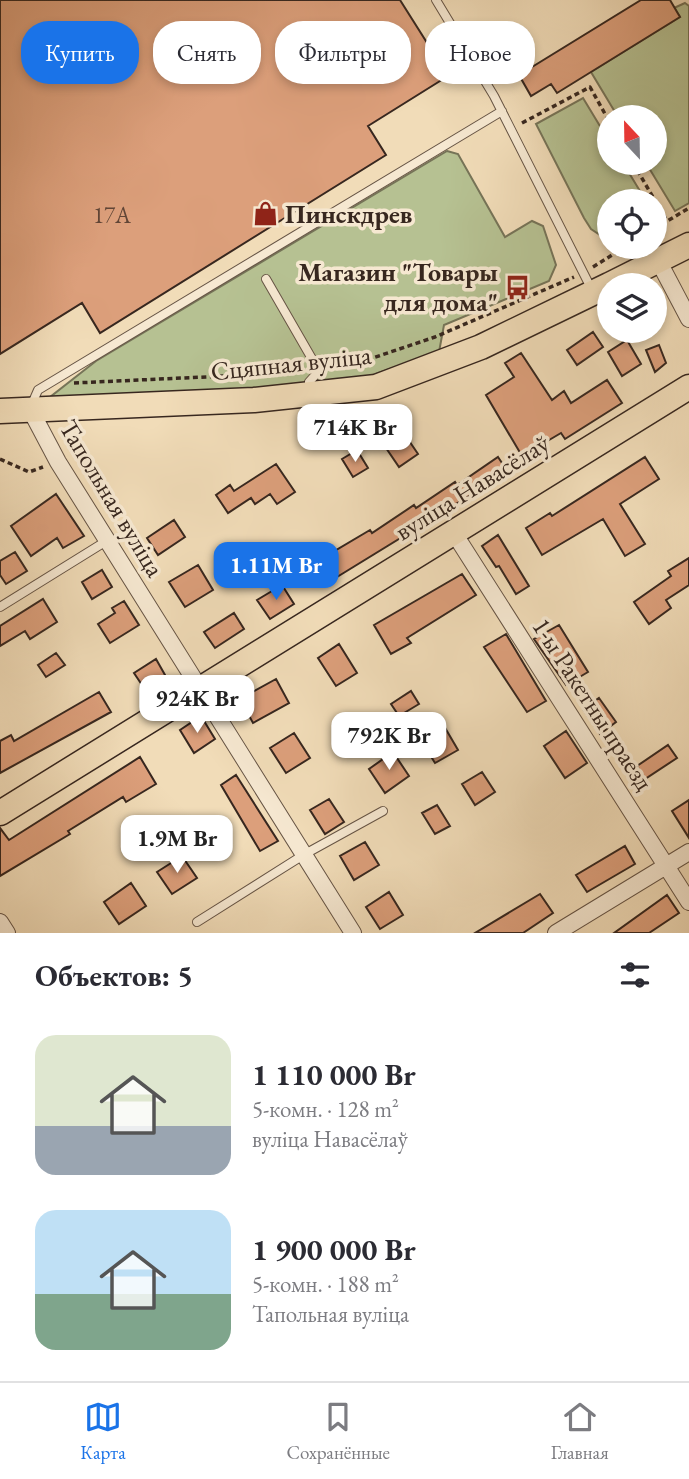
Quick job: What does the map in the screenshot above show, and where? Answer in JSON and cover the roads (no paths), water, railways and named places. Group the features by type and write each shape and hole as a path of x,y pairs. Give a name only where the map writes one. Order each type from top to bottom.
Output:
{"main road":[{"name":"Сцяпная вуліца","path":"636,273 689,245"},
{"name":"Сцяпная вуліца","path":"0,411 316,395 376,387 481,346 597,291"},
{"name":"вуліца Навасёлаў","path":"0,813 689,387"}],"street":[{"path":"659,262 689,319"},
{"name":"Тапольная вуліца","path":"30,409 58,462 353,933"},
{"name":"1-ы Ракетны праезд","path":"454,533 689,902"},
{"path":"556,933 689,852"},
{"path":"0,922 7,933"}],"lane":[{"path":"436,0 597,276"},
{"path":"30,409 37,390 502,111"},
{"path":"266,279 319,371 309,382 316,395"},
{"path":"0,607 108,540"},
{"path":"197,922 304,854 383,811"}],"place":[{"name":"Пинскдрев","path":"265,214"},
{"name":"Магазин \"Товары для дома\"","path":"518,287"}]}
